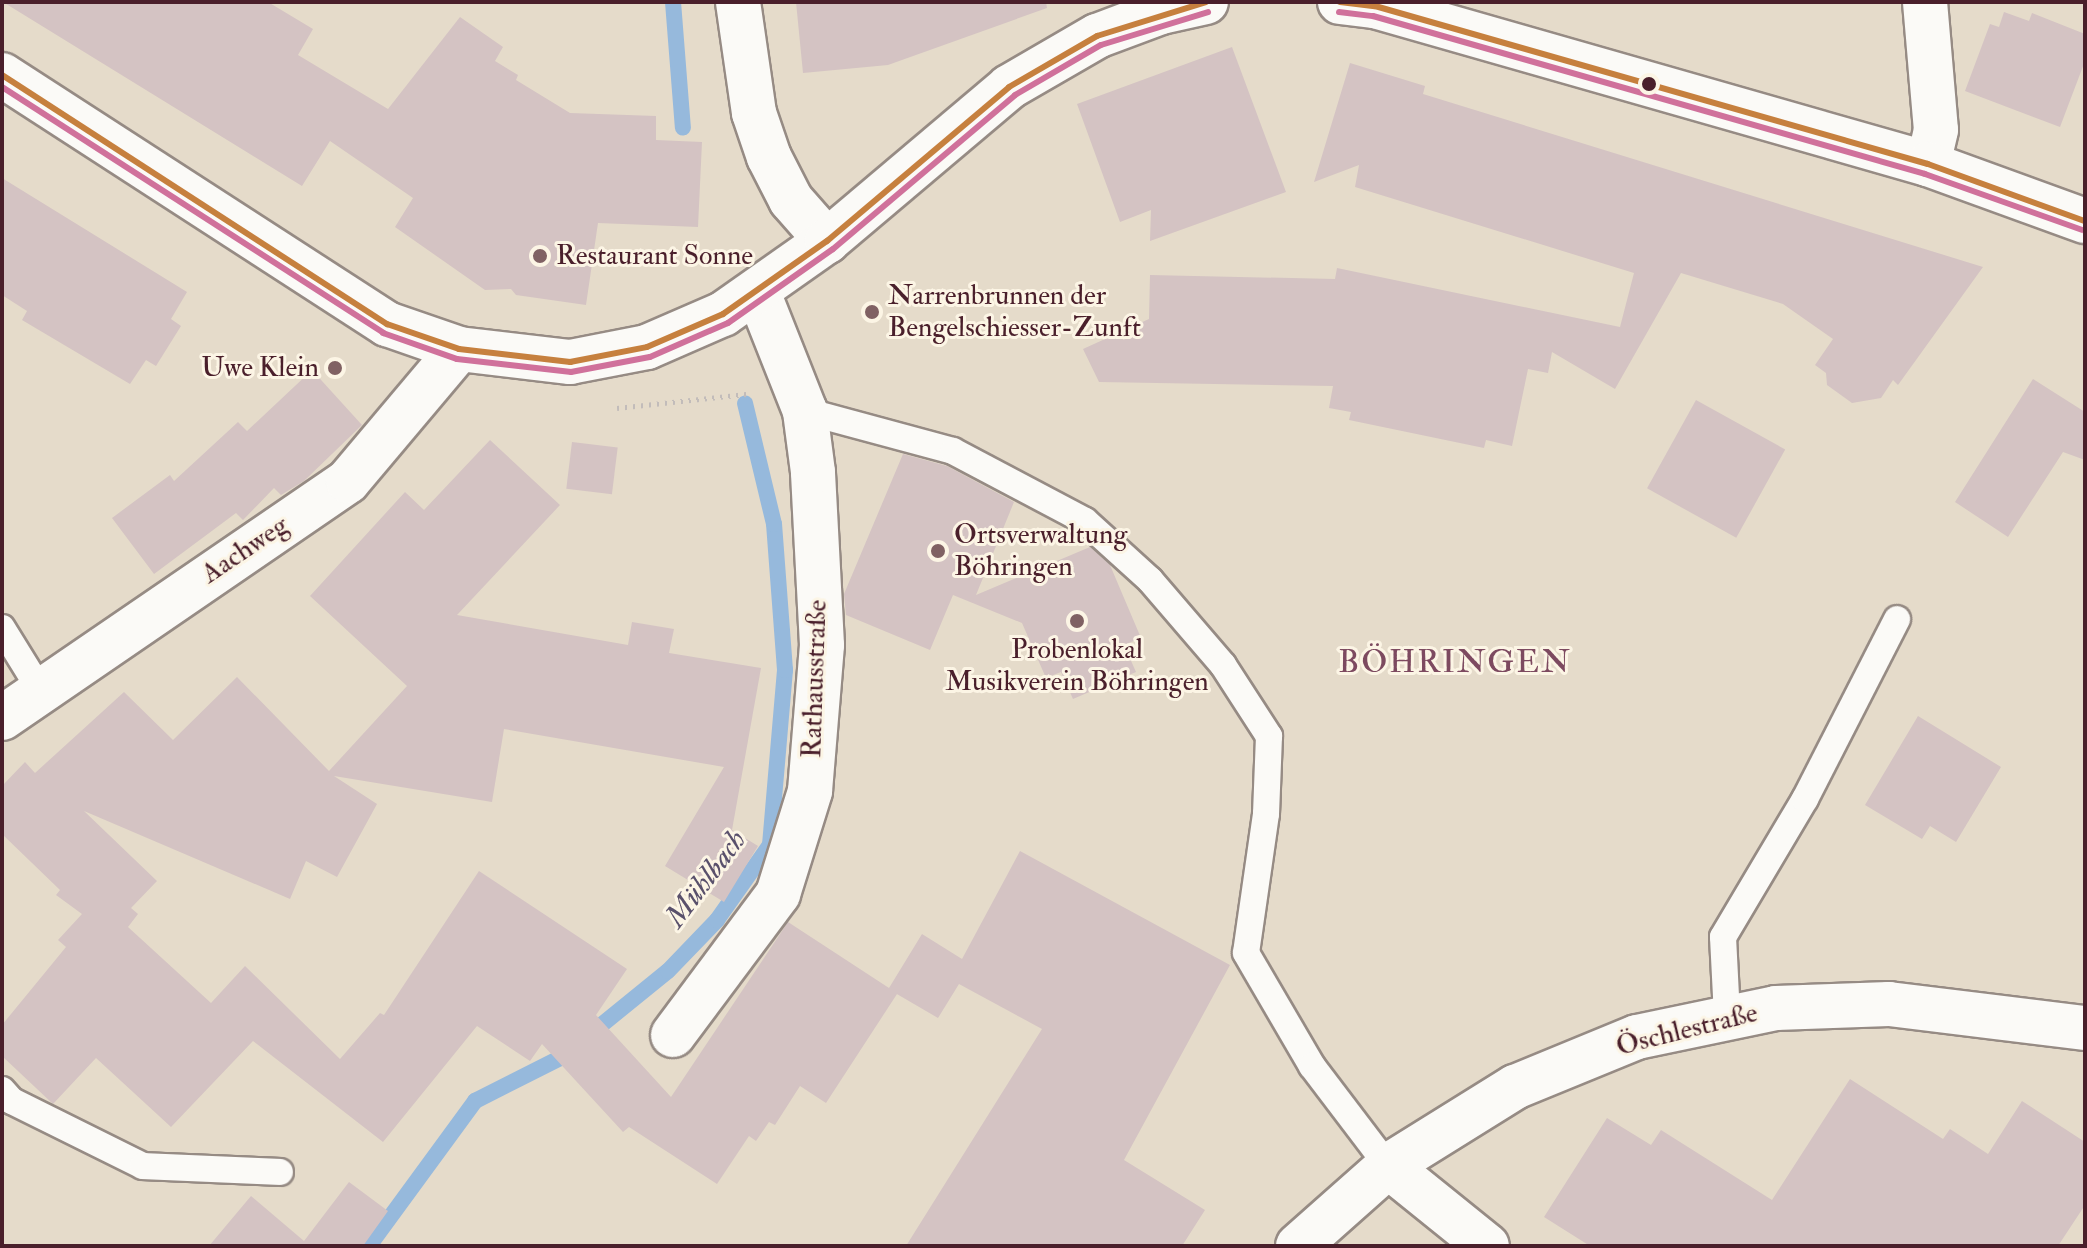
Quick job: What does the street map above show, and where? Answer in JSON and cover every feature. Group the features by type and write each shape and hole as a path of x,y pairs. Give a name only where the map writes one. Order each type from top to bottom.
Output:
{"street":[{"path":"738,2 754,113 769,157 791,200 827,241"},
{"path":"2,75 353,305 459,349 570,362 608,357 685,333 758,292 827,241 1009,87 1097,36 1161,12 1206,2"},
{"path":"1340,2 1375,6 1928,164 2085,221"},
{"path":"1925,2 1936,130 1928,164"},
{"name":"Rathausstraße","path":"673,1035 778,894 810,791 822,645 805,411 758,292"},
{"name":"Aachweg","path":"2,718 39,688 348,481 459,349"},
{"name":"Öschlestraße","path":"1298,1246 1388,1166 1515,1087 1637,1037 1776,1008 1889,1004 2085,1028"},
{"path":"1388,1166 1487,1246"}],"lane":[{"path":"805,411 953,451 1085,521 1150,580 1223,665 1269,736 1266,814 1246,953 1312,1066 1388,1166"},
{"path":"1727,1016 1723,937 1805,799 1897,619"},
{"path":"2,628 39,688"},
{"path":"2,1090 12,1101 143,1166 280,1172"}],"building":[{"path":"3,2 268,2 313,29 298,55 388,109 460,17 503,47 495,61 518,75 516,80 570,113 656,116 656,140 702,142 698,227 598,223 586,305 516,295 511,289 485,290 395,227 413,198 330,141 302,186"},
{"path":"796,2 1046,2 1047,8 888,65 803,73"},
{"path":"2004,12 2029,21 2032,13 2085,34 2085,61 2060,127 1965,91 1990,24 1999,27"},
{"path":"1232,47 1286,192 1150,241 1151,210 1120,222 1077,104"},
{"path":"1350,63 1425,86 1423,94 1983,267 1898,385 1893,380 1881,398 1852,403 1827,385 1826,373 1815,365 1833,339 1783,304 1681,273 1615,389 1552,352 1548,373 1528,369 1512,446 1486,440 1484,448 1349,420 1351,412 1329,408 1333,386 1099,382 1083,349 1149,319 1150,275 1335,279 1337,268 1620,327 1634,273 1355,187 1359,165 1314,182"},
{"path":"2,178 187,292 171,319 181,326 156,366 146,360 130,384 22,320 27,311 2,295"},
{"path":"312,370 362,425 304,481 281,495 274,488 243,520 236,513 154,574 112,518 170,475 174,481 238,422 247,431"},
{"path":"2033,379 2085,412 2085,460 2063,452 2008,537 1955,502"},
{"path":"1696,400 1785,449 1736,538 1647,488"},
{"path":"490,440 560,505 457,615 628,645 632,622 674,629 669,653 761,668 732,830 758,846 724,902 665,866 724,767 504,729 492,802 334,776 377,804 337,877 306,861 290,899 84,811 157,881 131,908 138,914 128,927 211,1003 245,966 340,1059 380,1013 384,1015 479,871 627,969 596,1015 671,1097 788,922 889,988 922,934 962,959 1020,851 1230,965 1124,1160 1205,1210 1182,1246 906,1246 1042,1029 959,984 938,1018 897,994 826,1103 800,1086 775,1125 769,1122 756,1141 749,1136 717,1184 629,1127 623,1132 542,1044 530,1061 477,1026 383,1142 253,1041 171,1127 96,1058 53,1104 2,1056 2,1025 66,947 58,940 82,914 56,895 60,890 2,834 2,786 25,762 35,773 124,692 173,740 237,677 329,771 407,686 310,596 405,492 424,510"},
{"path":"572,442 618,448 612,494 566,489"},
{"name":"Ortsverwaltung Böhringen","path":"903,454 947,466 1014,502 976,595 1090,547 1110,565 1141,638 1124,645 1136,672 1073,699 1061,672 1046,678 1022,623 953,595 930,650 846,615 844,594"},
{"path":"1918,716 2001,767 1956,842 1930,826 1922,839 1865,805"},
{"path":"1850,1079 1943,1139 1950,1129 1988,1154 2022,1101 2085,1142 2085,1205 2058,1246 1590,1246 1544,1217 1607,1118 1651,1145 1661,1130 1772,1200"},
{"path":"349,1182 388,1211 363,1246 209,1246 251,1196 304,1241"}],"waterway":[{"name":"Mühlbach","path":"673,2 683,128"},
{"name":"Mühlbach","path":"369,1246 475,1101 562,1057 668,971 717,920 770,845 785,670 774,524 745,403"}],"transit line":[{"path":"2,75 387,324 459,349 570,362 647,347 723,314 827,241 1009,87 1097,36 1206,2"},
{"path":"1340,2 1375,6 1928,164 2085,221"},
{"path":"2,87 383,333 457,359 571,372 650,357 728,323 833,249 1015,95 1101,45 1208,12"},
{"path":"1339,12 1373,16 1925,174 2082,230"}],"place":[{"name":"Restaurant Sonne","path":"540,256"},
{"name":"Narrenbrunnen der Bengelschiesser-Zunft","path":"872,312"},
{"name":"Uwe Klein","path":"335,368"},
{"name":"Ortsverwaltung Böhringen","path":"938,551"},
{"name":"Probenlokal Musikverein Böhringen","path":"1077,621"}],"district":[{"name":"BÖHRINGEN","path":"1455,662"}]}
